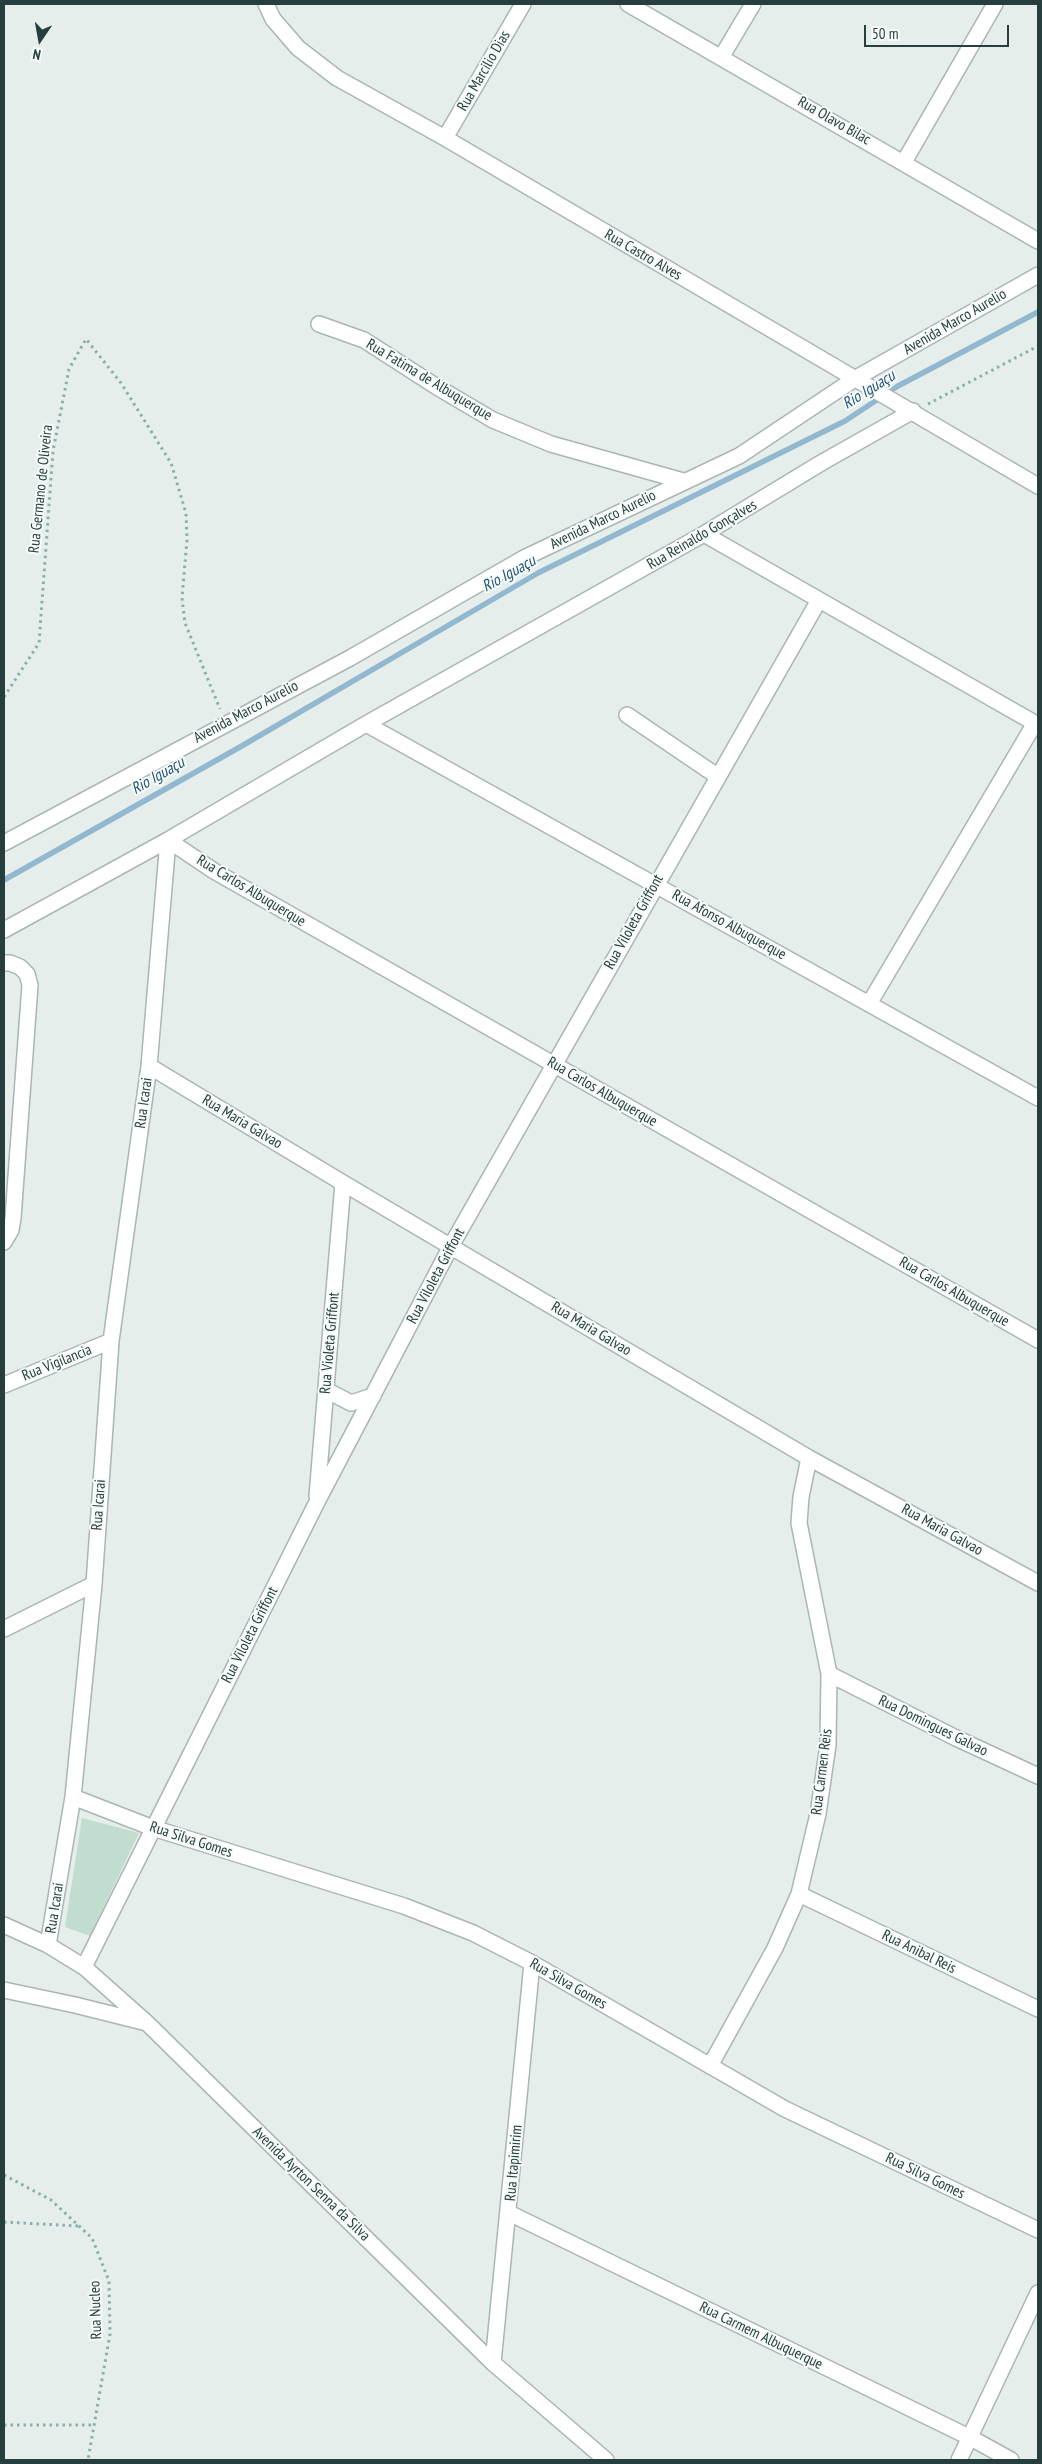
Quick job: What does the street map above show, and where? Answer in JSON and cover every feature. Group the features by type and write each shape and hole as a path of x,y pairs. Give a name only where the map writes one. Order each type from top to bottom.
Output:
{"street":[{"name":"Rua Castro Alves","path":"266,4 273,19 298,48 337,78 445,138 1038,486"},
{"name":"Rua Marcilio Dias","path":"445,138 523,4"},
{"name":"Rua Olavo Bilac","path":"628,4 722,56 1038,241"},
{"path":"722,56 753,4"},
{"path":"904,162 996,4"},
{"name":"Avenida Marco Aurelio","path":"4,843 350,658 524,558 739,456 856,378 1038,275"},
{"name":"Rua Fatima de Albuquerque","path":"319,324 364,340 493,420 551,444 683,481"},
{"name":"Rua Reinaldo Gonçalves","path":"4,930 168,840 366,724 704,534 908,409"},
{"path":"704,534 1037,724 869,1004"},
{"name":"Rua Viloleta Griffont","path":"84,1967 317,1502 451,1246 819,600"},
{"path":"627,715 718,776"},
{"name":"Rua Afonso Albuquerque","path":"366,724 1038,1098"},
{"name":"Rua Carlos Albuquerque","path":"168,840 214,871 1038,1340"},
{"name":"Rua Icarai","path":"48,1945 73,1797 94,1584 111,1341 149,1066 168,840"},
{"path":"4,963 20,967 27,974 30,985 13,1218 11,1230 4,1242"},
{"name":"Rua Maria Galvao","path":"149,1066 343,1184 809,1458 1038,1583"},
{"name":"Rua Violeta Griffont","path":"317,1502 343,1184"},
{"name":"Rua Vigilancia","path":"4,1384 111,1341"},
{"path":"326,1390 351,1403 373,1396"},
{"name":"Rua Carmen Reis","path":"710,2066 775,1948 799,1894 818,1814 828,1745 829,1674 799,1523 800,1496 809,1458"},
{"path":"4,1629 94,1584"},
{"name":"Rua Domingues Galvao","path":"829,1674 956,1738 1038,1776"},
{"name":"Rua Silva Gomes","path":"73,1797 153,1828 404,1906 473,1933 532,1962 785,2109 1038,2230"},
{"name":"Rua Anibal Reis","path":"799,1894 1038,2009"},
{"name":"Avenida Ayrton Senna da Silva","path":"4,1925 48,1945 84,1967 147,2023 493,2363 606,2460"},
{"name":"Rua Itapimirim","path":"493,2363 532,1962"},
{"path":"4,1990 147,2023"},
{"name":"Rua Carmem Albuquerque","path":"509,2213 971,2438 1011,2460"},
{"path":"958,2460 971,2438 1038,2293"}],"path":[{"name":"Rua Germano de Oliveira","path":"4,697 39,643 53,451 69,369 86,339 120,382 170,463 176,478 186,513 187,540 182,598 185,623 226,723"},
{"path":"908,409 1038,346"},
{"name":"Rua Nucleo","path":"4,2175 51,2200 92,2238 109,2281 110,2334 96,2425 88,2460"},
{"path":"4,2222 79,2226"},
{"path":"4,2425 96,2425"}],"green space":[{"path":"82,1818 139,1833 90,1936 65,1927"}],"waterway":[{"name":"Rio Iguaçu","path":"4,880 240,747 538,573 845,421 898,386 1038,312"}]}
